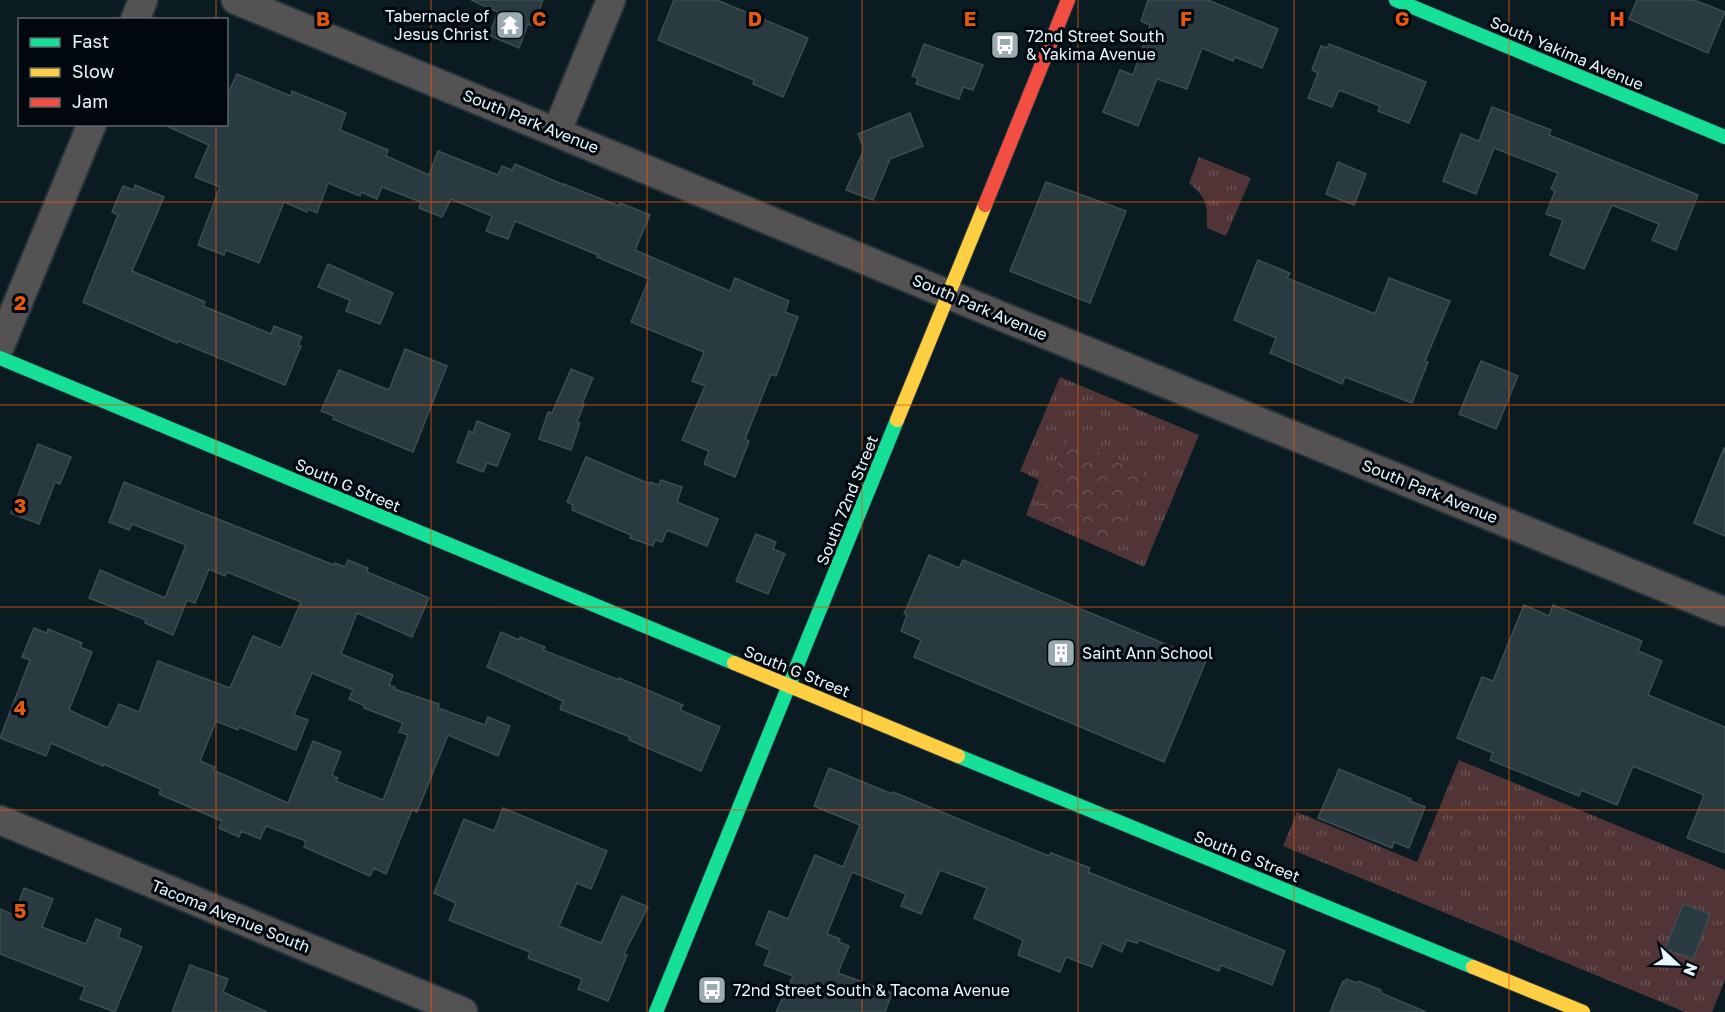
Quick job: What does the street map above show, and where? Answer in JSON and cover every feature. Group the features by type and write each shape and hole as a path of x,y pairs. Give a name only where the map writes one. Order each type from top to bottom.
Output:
{"street":[{"path":"136,18 143,0"},
{"name":"South Park Avenue","path":"236,0 1725,612"},
{"path":"557,131 611,0"},
{"name":"South 72nd Street","path":"656,1012 1068,0"},
{"name":"South Yakima Avenue","path":"1396,0 1725,137"},
{"path":"0,346 91,126"},
{"name":"South G Street","path":"0,358 789,686 1583,1012"},
{"name":"Tacoma Avenue South","path":"0,820 463,1012"}],"green space":[{"path":"1199,157 1251,178 1226,236 1207,228 1207,214 1203,198 1189,183"},
{"path":"1060,377 1199,435 1144,567 1026,515 1039,480 1020,471"},
{"path":"1068,439 1144,471 1111,547 1036,514"},
{"path":"1459,760 1725,870 1725,980 1712,1012 1685,1012 1283,846 1297,812 1417,862"}],"building":[{"name":"Tabernacle of Jesus Christ","path":"471,0 543,0 533,26 528,24 519,48 489,35 498,12"},
{"path":"674,0 717,0 808,38 783,97 753,84 754,80 658,40"},
{"path":"1148,0 1208,0 1278,29 1262,68 1235,57 1233,61 1202,48 1187,89 1157,79 1138,126 1103,112 1120,70 1133,75 1150,25 1141,21"},
{"path":"1637,0 1694,0 1725,12 1708,53 1629,19"},
{"path":"924,44 983,65 973,90 963,87 959,99 916,84 918,78 912,76"},
{"path":"1329,44 1426,82 1409,123 1378,111 1380,106 1339,90 1332,107 1308,98 1318,73 1312,70 1321,46 1327,48"},
{"path":"237,74 291,96 292,91 346,113 340,130 388,150 386,156 429,175 438,151 498,175 502,166 512,170 515,164 619,206 620,203 650,215 635,250 730,291 735,278 789,301 785,312 798,317 776,376 771,374 745,439 749,441 735,477 704,464 709,451 682,440 705,386 692,381 704,352 631,322 649,279 597,257 598,255 515,221 508,239 486,231 492,216 451,199 442,217 419,208 421,202 382,187 377,199 361,192 360,196 328,183 317,213 308,209 307,212 284,202 259,263 226,250 224,255 198,245 220,187 195,177 209,145 166,126 228,126 228,94"},
{"path":"1492,107 1551,130 1549,135 1698,195 1676,250 1652,240 1659,224 1612,205 1584,269 1550,255 1563,220 1546,214 1555,191 1551,189 1558,173 1494,148 1476,194 1443,181 1461,134 1479,141"},
{"path":"910,113 923,146 890,159 873,200 846,190 864,149 858,134"},
{"path":"1338,162 1366,174 1354,205 1326,194"},
{"path":"1046,182 1126,211 1090,303 1010,271"},
{"path":"135,185 164,197 132,271 205,302 203,306 271,334 274,326 302,337 298,345 301,346 285,385 178,341 177,343 83,302 118,215 112,212 123,186 134,190"},
{"path":"1258,260 1290,273 1287,278 1375,314 1389,278 1450,301 1425,361 1428,362 1412,403 1345,377 1342,384 1270,353 1276,338 1234,320"},
{"path":"328,264 393,293 380,324 346,311 350,300 318,287"},
{"path":"405,349 447,366 413,452 333,419 334,416 321,411 339,370 389,390"},
{"path":"1481,361 1518,376 1496,429 1459,414"},
{"path":"571,369 593,378 582,404 584,404 577,422 580,423 571,450 539,439 548,412 552,413"},
{"path":"477,421 510,434 497,466 487,463 483,472 457,462 469,431 473,433"},
{"path":"38,444 71,457 60,484 55,482 39,524 11,513"},
{"path":"1725,448 1725,536 1694,523"},
{"path":"586,457 650,484 650,482 659,485 661,480 682,487 677,502 718,519 707,546 667,530 662,542 655,540 653,546 630,538 631,535 572,510 573,505 567,502"},
{"path":"124,482 334,565 335,563 345,567 348,560 368,568 367,572 429,598 412,637 357,613 341,654 393,675 389,685 395,687 394,689 439,704 438,708 485,725 488,717 510,726 498,756 448,735 417,812 412,810 386,874 374,868 370,876 304,847 306,841 266,826 260,839 241,831 239,837 219,828 222,821 159,794 161,789 51,743 46,756 0,738 30,660 22,657 34,628 47,633 48,629 82,643 80,647 92,652 69,710 108,728 119,704 139,712 158,661 230,688 253,636 281,648 301,602 227,572 225,576 209,569 195,603 187,600 173,635 145,623 146,620 89,598 100,570 165,598 186,545 132,524 129,530 109,522","holes":["312,673 353,690 349,699 365,706 364,708 403,723 399,732 408,735 383,800 336,781 338,778 332,775 341,752 313,741 288,803 213,770 215,767 200,761 216,721 238,730 239,727 296,750 308,720 294,715"]},
{"path":"756,534 776,542 773,549 785,554 768,594 736,581"},
{"name":"Saint Ann School","path":"929,555 959,568 963,560 1206,661 1164,762 914,657 921,640 901,631 907,615 904,614"},
{"path":"1524,605 1549,616 1553,605 1642,641 1638,651 1662,661 1648,695 1725,727 1725,853 1687,838 1704,795 1633,766 1617,805 1581,790 1579,796 1490,760 1493,753 1457,738 1482,677 1493,681"},
{"path":"501,632 545,647 543,650 683,705 680,710 720,727 701,771 629,740 630,737 560,709 563,701 487,667"},
{"path":"829,768 1049,856 1051,853 1090,868 1088,872 1285,951 1272,985 1221,965 1219,971 1139,940 1137,943 1127,940 1122,952 1102,943 1092,967 1066,957 1060,972 1018,955 1023,940 974,918 987,888 940,870 921,914 901,906 906,894 852,872 827,934 840,939 839,942 849,946 838,973 892,993 885,1012 776,1012 793,976 764,965 770,950 756,944 769,911 788,919 815,855 843,867 860,825 814,806"},
{"path":"1339,769 1425,807 1409,848 1394,842 1392,848 1318,818"},
{"path":"503,808 607,851 591,889 577,883 559,926 601,943 622,896 648,907 624,954 627,955 608,1001 578,989 582,979 528,958 530,952 449,920 456,903 434,893 464,819 494,831"},
{"path":"24,888 53,899 42,927 86,944 96,919 121,929 118,937 142,947 115,1012 80,999 85,987 0,954 0,909 14,915"},
{"path":"1683,904 1710,914 1693,959 1665,949"},
{"path":"190,965 228,979 223,992 267,1012 172,1012"},
{"path":"1346,979 1381,990 1381,993 1426,1012 1330,1012 1343,981 1345,982"}],"traffic: fast":[{"path":"1396,0 1725,137"},
{"path":"0,358 734,663"},
{"path":"656,1012 897,420"},
{"path":"958,756 1473,967"}],"traffic: slow":[{"path":"897,420 985,205"},
{"path":"734,663 958,756"},
{"path":"1473,967 1583,1012"}],"traffic: jam":[{"path":"985,205 1068,0"}],"place":[{"name":"Tabernacle of Jesus Christ","path":"510,25"},
{"name":"72nd Street South & Yakima Avenue","path":"1005,45"},
{"name":"Saint Ann School","path":"1061,653"},
{"name":"72nd Street South & Tacoma Avenue","path":"712,990"}]}
